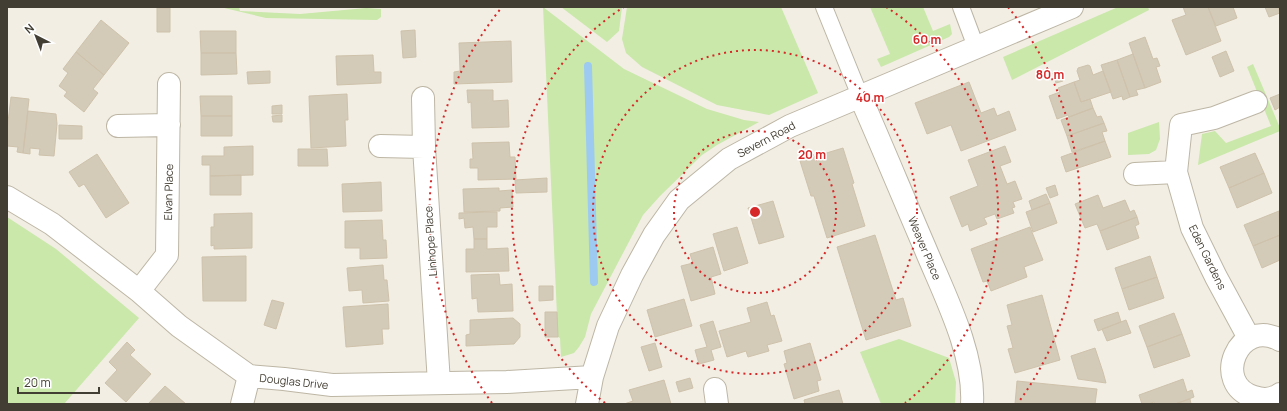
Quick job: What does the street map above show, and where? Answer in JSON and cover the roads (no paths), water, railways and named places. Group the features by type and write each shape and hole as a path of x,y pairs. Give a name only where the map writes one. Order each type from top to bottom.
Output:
{"street":[{"name":"Severn Road","path":"586,404 592,377 608,326 632,275 654,236 679,200 729,159 790,126 1072,7"},
{"name":"Elvan Place","path":"139,291 167,255 169,84"},
{"name":"Weaver Place","path":"860,96 951,309 965,350 971,382 972,404"},
{"name":"Linhope Place","path":"423,98 424,147 438,383"},
{"name":"Eden Gardens","path":"1249,338 1216,278 1192,228 1176,172 1181,125 1214,118 1256,102"},
{"path":"118,126 169,125"},
{"path":"380,146 424,147"},
{"path":"1136,174 1176,172"},
{"name":"Douglas Drive","path":"7,197 52,224 139,291 179,326 249,376 332,385 507,382 592,377"},
{"path":"1280,340 1274,336 1262,335 1249,338 1239,347 1232,360 1232,373 1245,400 1275,398 1280,394"},
{"path":"242,404 249,376"}],"lane":[{"path":"824,7 860,96"},
{"path":"961,7 976,47"}],"waterway":[{"path":"588,66 594,282"}]}
